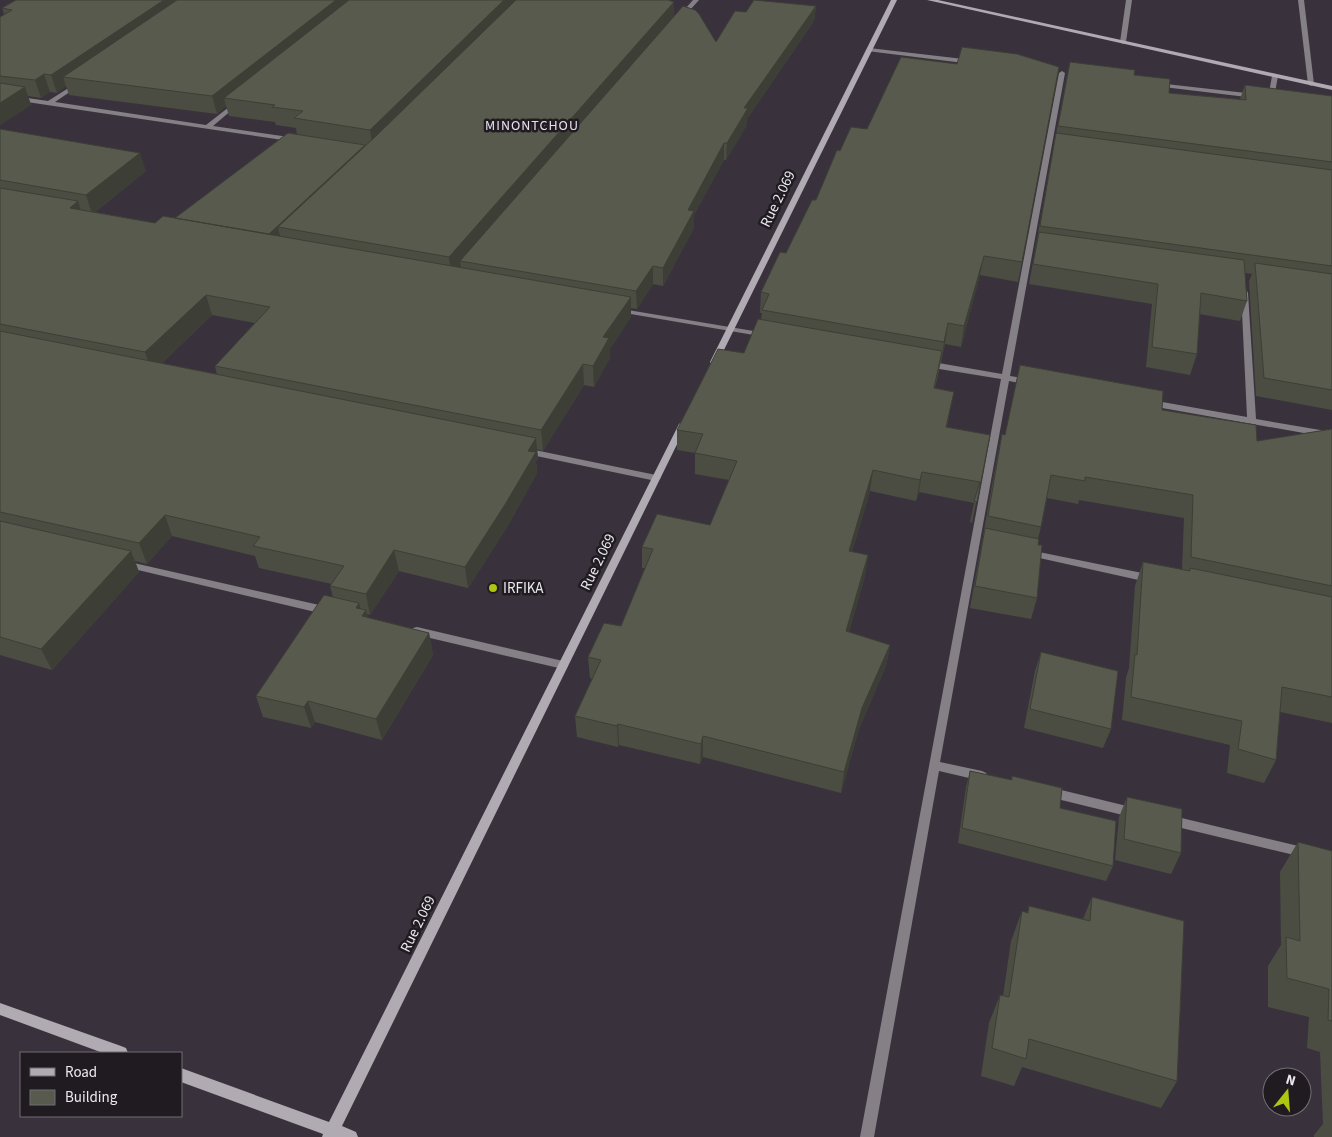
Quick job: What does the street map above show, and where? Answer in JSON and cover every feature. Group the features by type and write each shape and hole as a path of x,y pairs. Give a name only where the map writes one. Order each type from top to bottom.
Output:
{"street":[{"path":"677,22 696,0"},
{"name":"Rue 2.069","path":"709,373 894,0"},
{"path":"930,0 1332,88"},
{"path":"1123,42 1129,0"},
{"path":"1301,0 1311,84"},
{"path":"868,50 975,63"},
{"path":"867,1137 934,765 981,544 1007,378 1054,147 1062,73"},
{"path":"1271,98 1275,76"},
{"path":"50,103 82,81"},
{"path":"1148,83 1280,99"},
{"path":"0,96 301,141"},
{"path":"207,127 245,97"},
{"path":"1244,286 1252,421"},
{"path":"607,308 778,338"},
{"path":"921,363 1036,383"},
{"path":"1144,402 1332,435"},
{"name":"Rue 2.069","path":"330,1134 687,417"},
{"path":"519,450 656,478"},
{"path":"1015,550 1159,581"},
{"path":"116,562 340,614"},
{"path":"408,629 563,665"},
{"path":"934,765 992,779"},
{"path":"1041,790 1332,859"},
{"path":"0,1009 118,1052"},
{"path":"182,1075 330,1134 351,1137"}],"building":[{"path":"16,0 164,0 51,75 44,74 35,80 0,76 0,17 12,10 2,8"},
{"path":"177,0 336,0 212,96 63,77"},
{"path":"349,0 504,0 370,130 294,118 303,111 224,98"},
{"path":"516,0 668,0 674,2 449,257 278,227 376,136"},
{"path":"754,0 816,6 744,108 748,108 727,143 724,143 688,210 694,211 663,268 653,266 636,291 460,261 683,6 695,10 699,14 716,42 735,11 746,12"},
{"path":"962,47 1017,54 1059,67 1022,262 984,256 964,326 948,323 944,342 762,310 769,294 761,292 780,252 786,253 812,200 816,200 837,150 840,151 851,127 867,129 901,57 957,64"},
{"path":"1070,62 1135,70 1134,75 1170,79 1169,93 1246,100 1245,85 1332,96 1332,162 1058,126"},
{"path":"0,83 25,87 0,103"},
{"path":"0,129 140,153 86,195 0,180"},
{"path":"288,133 365,145 269,234 175,218"},
{"path":"1056,133 1332,170 1332,266 1040,226"},
{"path":"0,188 78,201 70,208 155,223 163,216 631,297 603,337 609,338 593,366 583,364 541,430 215,366 270,307 206,295 145,352 0,324"},
{"path":"1039,232 1244,260 1247,301 1201,293 1197,354 1152,347 1158,284 1033,264"},
{"path":"1255,263 1332,274 1332,390 1264,378"},
{"path":"758,319 942,351 934,388 954,392 946,427 990,435 977,502 974,501 980,482 922,472 920,480 873,470 849,551 868,555 846,631 890,645 862,708 844,772 703,736 701,744 618,724 617,726 575,716 601,660 588,657 604,623 621,626 653,549 642,547 657,514 710,525 737,461 695,453 703,434 677,430 718,349 744,353"},
{"path":"0,331 536,438 528,451 536,452 465,567 394,550 366,594 330,586 344,566 253,546 260,537 165,515 139,543 0,512"},
{"path":"1020,365 1163,391 1162,410 1256,425 1257,441 1332,429 1332,586 1191,557 1193,495 1085,477 1085,481 1051,475 1041,527 988,516 1002,434 1005,435"},
{"path":"0,521 131,551 41,649 0,637"},
{"path":"985,528 1039,539 1038,545 1042,545 1037,598 975,586"},
{"path":"1143,562 1190,571 1190,568 1332,597 1332,697 1282,687 1276,760 1238,749 1242,721 1131,697 1135,654 1137,655"},
{"path":"324,595 359,603 356,608 366,610 362,616 429,633 376,719 308,701 304,707 256,696"},
{"path":"1041,652 1118,671 1111,729 1030,709"},
{"path":"970,771 1012,780 1012,776 1062,788 1060,808 1116,821 1113,866 962,828"},
{"path":"1127,797 1182,809 1181,853 1124,839"},
{"path":"1298,842 1332,851 1332,1021 1328,1020 1329,989 1287,978 1286,937 1300,941"},
{"path":"1092,897 1184,921 1177,1081 1029,1039 1026,1059 992,1048 1000,995 1009,997 1022,911 1028,913 1029,906 1090,921"}],"place":[{"name":"IRFIKA","path":"493,588"}],"district":[{"name":"MINONTCHOU","path":"532,126"}]}
